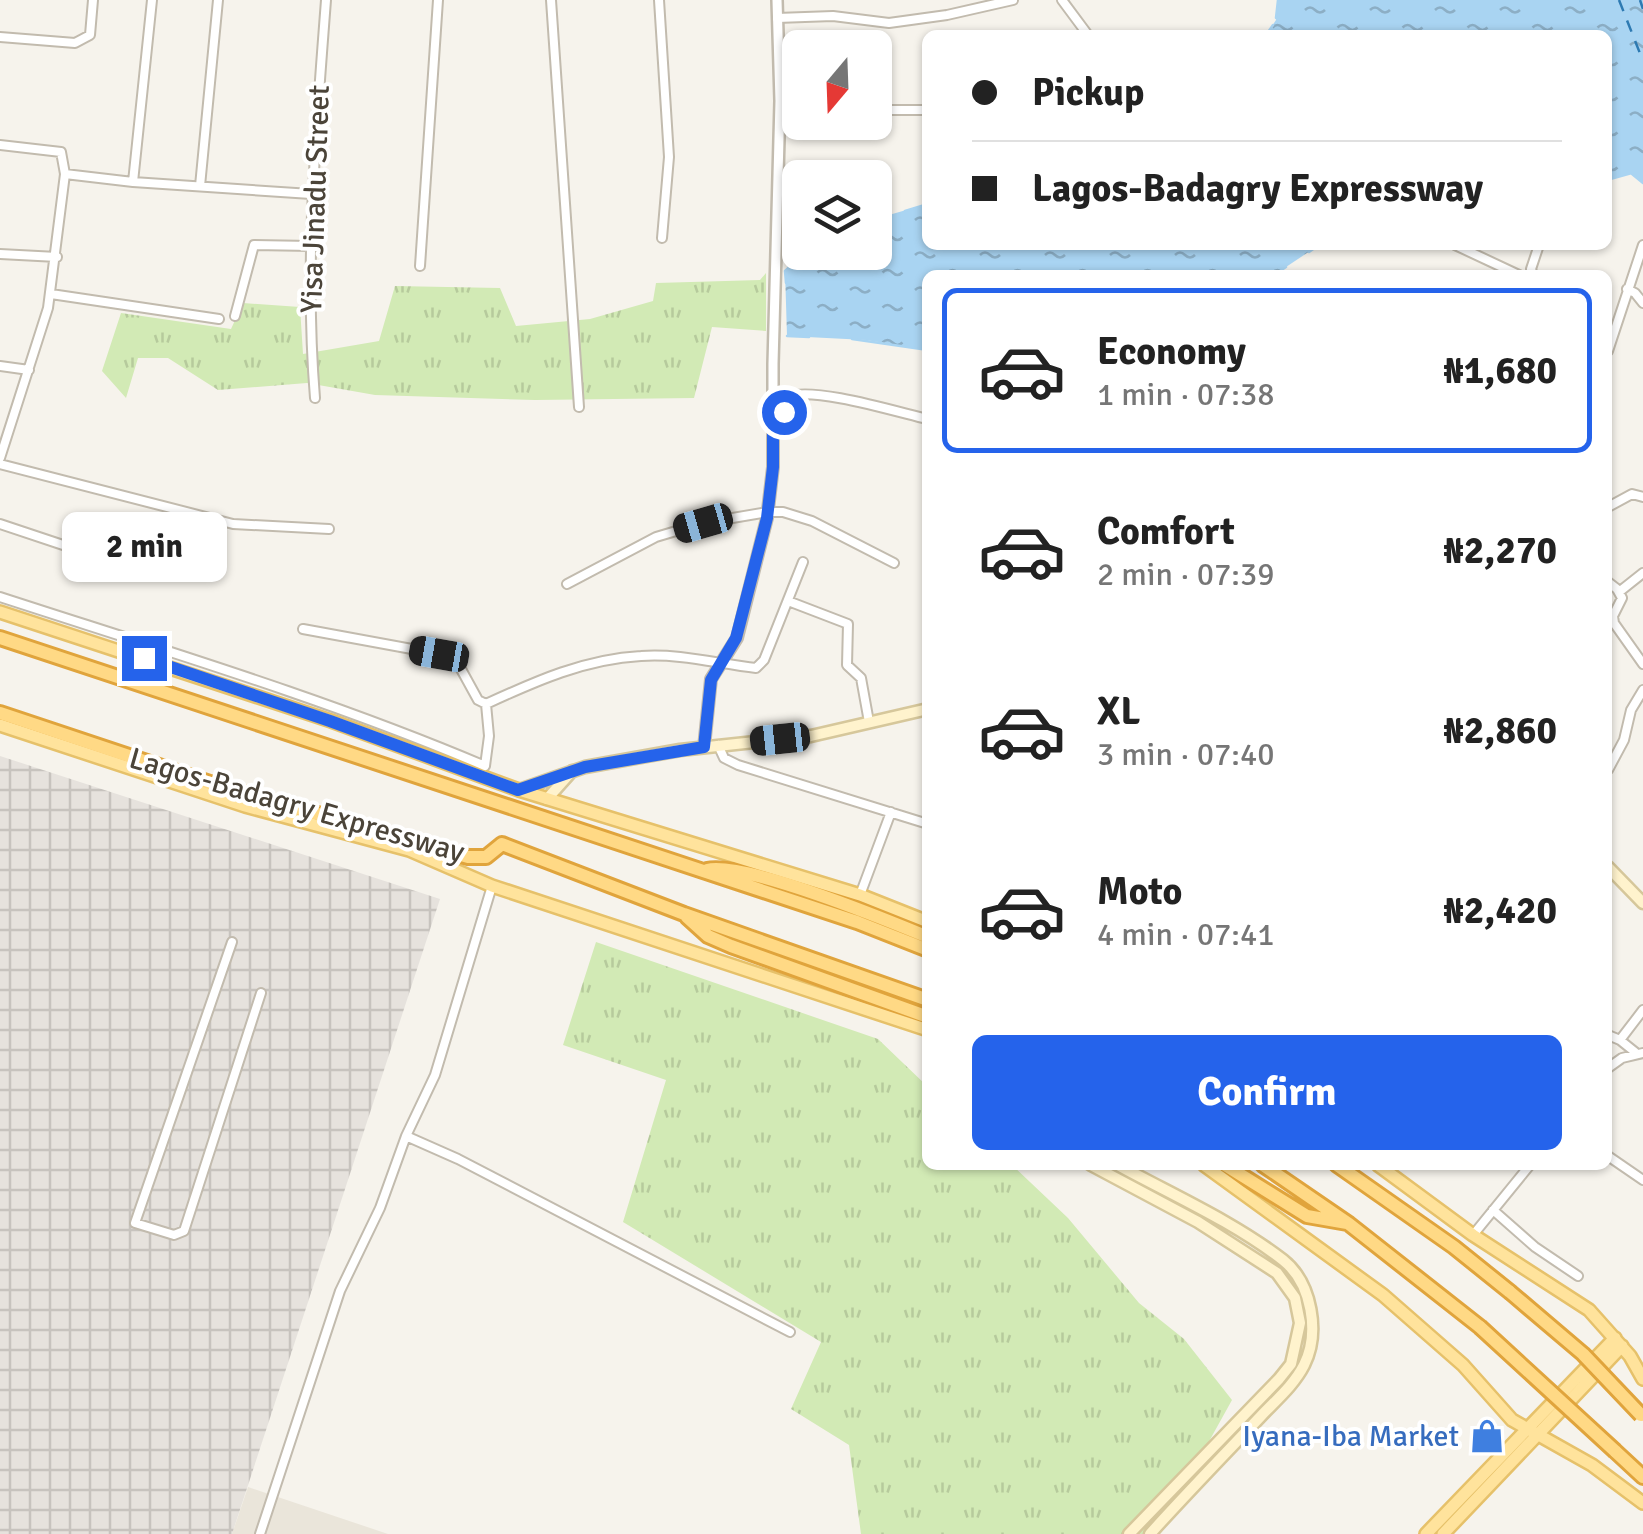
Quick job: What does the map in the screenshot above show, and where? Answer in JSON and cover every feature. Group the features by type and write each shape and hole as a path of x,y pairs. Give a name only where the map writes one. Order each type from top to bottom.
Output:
{"highway":[{"name":"Lagos-Badagry Expressway","path":"0,638 857,922 922,948"},
{"name":"Lagos-Badagry Expressway","path":"0,713 213,784 468,857 486,857 502,844 684,914 922,998"},
{"path":"703,872 730,869 922,935"},
{"path":"684,914 720,942 922,1015"},
{"path":"1233,1170 1307,1216 1349,1224"},
{"path":"1269,1170 1349,1224 1480,1327 1643,1476"},
{"path":"1345,1170 1510,1292 1582,1354 1642,1416"},
{"path":"1356,1170 1368,1187"}],"main road":[{"path":"0,612 330,721 518,790 860,895 922,920"},
{"path":"518,790 572,770 718,745 812,736 922,711"},
{"name":"Lagos-Badagry Expressway","path":"0,725 245,806 408,850 492,886 922,1028"},
{"path":"548,799 572,770"},
{"path":"1612,871 1643,903"},
{"path":"1103,1170 1156,1192 1286,1262 1309,1302 1312,1326 1308,1355 1290,1385 1150,1534"},
{"path":"1125,1170 1277,1272 1295,1298 1300,1323 1291,1364 1279,1379 1129,1534"},
{"path":"1211,1170 1384,1295 1450,1352 1506,1415 1592,1464 1643,1503"},
{"path":"1385,1170 1473,1235 1589,1310 1619,1342 1643,1379"},
{"path":"1444,1534 1619,1342"},
{"path":"1426,1534 1534,1432"}],"street":[{"path":"0,37 84,41 90,35 93,0"},
{"path":"133,182 152,0"},
{"path":"200,186 218,0"},
{"name":"Yisa Jinadu Street","path":"314,398 311,194 326,0"},
{"path":"420,266 438,0"},
{"path":"551,0 578,407"},
{"path":"659,0 669,156 662,238"},
{"path":"704,747 711,680 736,638 768,512 773,467 780,101 777,0"},
{"path":"777,18 834,16 889,23 1013,0"},
{"path":"1062,0 1084,30"},
{"path":"892,110 922,110"},
{"path":"0,145 61,152 65,174 51,294 0,461 232,524 329,528"},
{"path":"65,174 311,194"},
{"path":"1612,323 1643,244"},
{"path":"235,316 254,245 310,246"},
{"path":"1466,250 1508,270"},
{"path":"0,254 57,257"},
{"path":"1627,289 1643,303"},
{"path":"51,294 219,319"},
{"path":"0,366 29,370"},
{"path":"773,412 784,412 787,397 796,394 850,400 922,418"},
{"path":"1612,506 1632,494 1643,497"},
{"path":"567,584 656,537 703,523 768,512 812,520 894,563"},
{"path":"0,524 72,548 96,563 161,558 194,571"},
{"path":"303,629 456,660 478,700 486,704 570,668 614,658 644,655 756,668 803,562"},
{"path":"1619,592 1643,573"},
{"path":"1612,586 1622,598 1614,623 1643,664"},
{"path":"0,597 336,706 485,766 490,736 486,704"},
{"path":"788,601 848,624 847,665 862,678 869,722"},
{"path":"1612,762 1624,740 1631,710 1643,690"},
{"path":"300,711 307,696"},
{"path":"330,721 336,706"},
{"path":"718,745 724,758 738,765 922,822"},
{"path":"860,895 891,812"},
{"path":"260,1534 340,1291 380,1208 406,1136 435,1075 492,886"},
{"path":"232,942 135,1222 174,1235 184,1230 261,993"},
{"path":"1620,1040 1643,1010"},
{"path":"1612,1037 1639,1052"},
{"path":"1612,1064 1639,1052"},
{"path":"406,1136 458,1159 790,1332"},
{"path":"1612,1159 1643,1180"},
{"path":"1473,1235 1526,1170"},
{"path":"1493,1210 1535,1247 1578,1276"}],"shaded area":[{"path":"0,756 440,899 232,1534 0,1534"},
{"path":"248,1487 388,1534 232,1534"}],"green space":[{"path":"766,273 766,331 712,327 694,398 535,400 375,395 307,383 218,390 168,358 138,358 126,398 102,371 121,313 231,329 243,303 300,307 303,354 379,341 395,286 500,288 516,326 590,319 653,301 656,283 760,280"},
{"path":"596,942 878,1039 922,1081 922,1170 1017,1170 1068,1218 1139,1303 1184,1339 1232,1400 1182,1490 1150,1534 861,1534 849,1445 791,1409 821,1342 623,1222 666,1080 563,1045"}],"water":[{"path":"1278,0 1643,0 1643,183 1633,174 1612,180 1612,30 1269,30 1276,20"},
{"path":"922,205 922,250 1312,250 1282,270 922,270 922,349 866,340 787,336 785,271 892,270 892,214"}],"waterway":[{"path":"1276,18 1278,0"},
{"path":"1270,30 1273,25"},
{"path":"1632,174 1643,183"},
{"path":"905,211 922,206"},
{"path":"1282,270 1286,267"},
{"path":"786,270 786,283"},
{"path":"787,336 809,337"},
{"path":"852,339 922,349"}],"ferry route":[{"path":"1619,0 1643,61"},
{"path":"1640,0 1643,9"}],"place":[{"name":"Iyana-Iba Market","path":"1487,1436"}],"route":[{"path":"144,658 518,790 572,770 704,747 711,680 736,638 767,518 773,467 773,412 784,412"}]}
